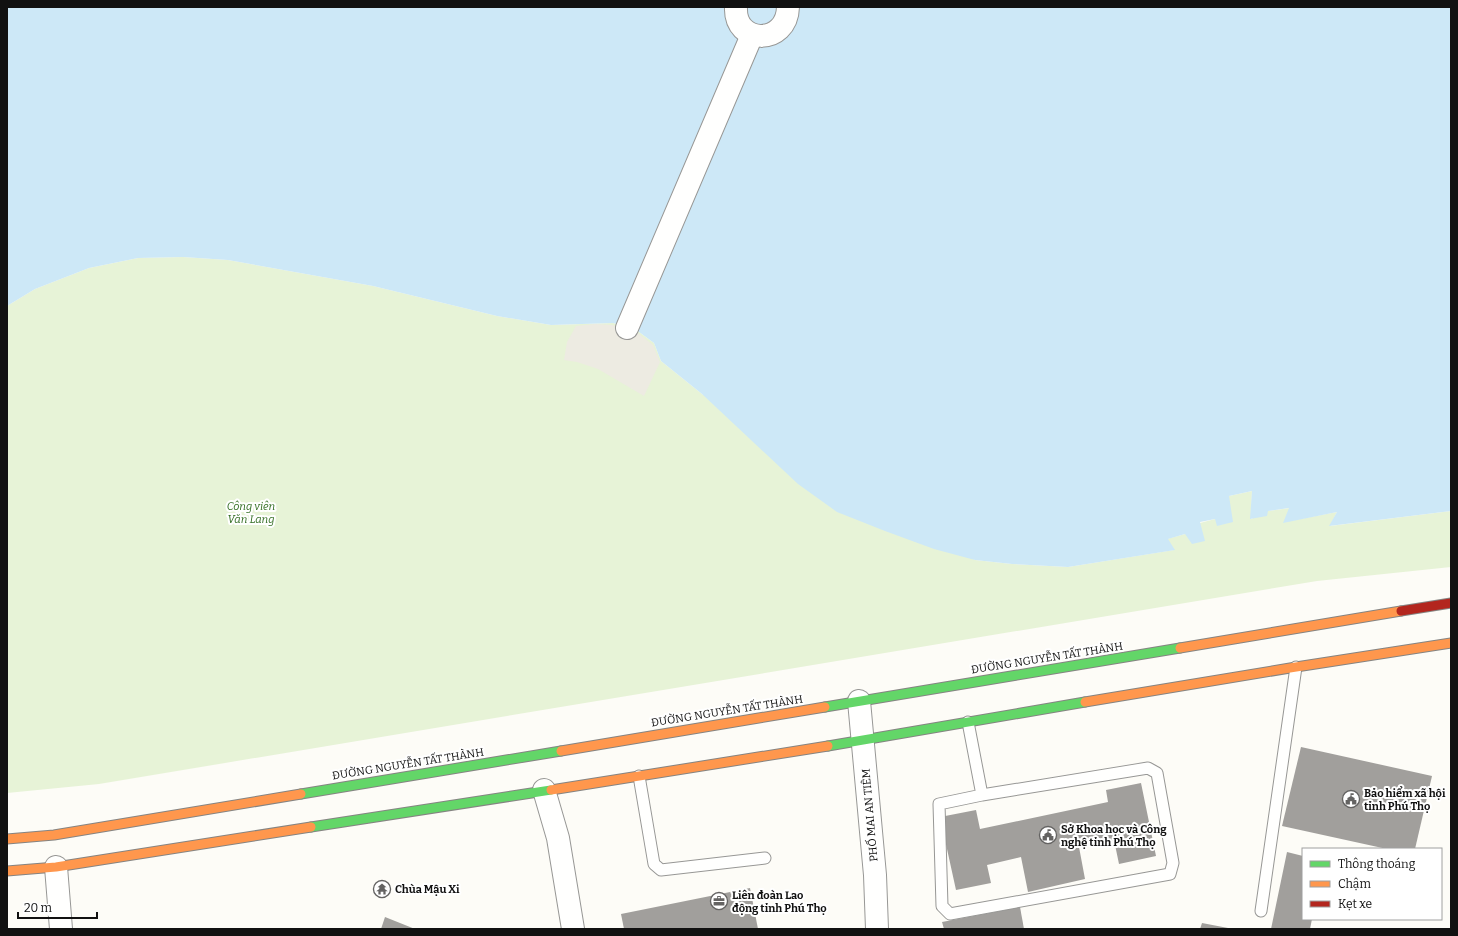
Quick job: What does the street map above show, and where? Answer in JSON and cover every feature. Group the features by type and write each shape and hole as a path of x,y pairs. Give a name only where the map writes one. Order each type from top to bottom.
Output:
{"main road":[{"name":"ĐƯỜNG NGUYỄN TẤT THÀNH","path":"7,839 70,832 1451,603"},
{"path":"7,871 56,867 639,776 1296,667 1451,643"}],"street":[{"path":"736,7 736,16 739,24 752,35 761,36 770,35 784,24 788,16 788,7"},
{"path":"626,328 752,35"},
{"name":"PHỐ MAI AN TIÊM","path":"858,701 875,874 877,929"},
{"path":"544,790 558,838 573,929"},
{"path":"56,867 61,929"}],"lane":[{"path":"1262,910 1296,667"},
{"path":"968,722 982,795"},
{"path":"1148,768 1157,773 1173,863 1170,874 950,914 942,906 939,804 982,795 1148,768"},
{"path":"639,776 654,864 661,870 765,858"}],"green space":[{"name":"Công viên Văn Lang","path":"183,257 228,260 373,286 497,316 551,325 613,323 635,329 654,343 661,361 702,394 975,560 1012,564 1068,567 1174,550 1167,539 1185,534 1200,523 1215,519 1229,496 1252,491 1251,519 1268,511 1290,508 1284,522 1337,512 1330,526 1451,511 1451,567 1317,581 99,784 7,793 7,306 35,289 89,268 138,258"}],"shaded area":[{"path":"595,324 612,325 634,330 653,345 660,362 644,396 598,369 577,362 564,360 567,342 576,326"}],"water":[{"path":"7,7 1451,7 1451,511 1329,526 1337,512 1283,523 1289,508 1268,511 1267,516 1250,519 1252,491 1229,496 1233,522 1217,526 1215,519 1200,522 1205,541 1192,544 1185,534 1168,539 1175,550 1068,567 1012,564 975,560 934,549 837,512 798,484 702,394 661,361 654,343 635,329 613,323 551,325 497,316 373,286 228,260 183,257 138,258 89,268 35,289 7,306"}],"building":[{"path":"1301,747 1432,776 1415,848 1382,848 1282,826"},
{"name":"Sở Khoa học và Công nghệ tỉnh Phú Thọ","path":"1141,783 1156,856 1119,864 1114,840 1079,847 1085,879 1028,892 1021,857 987,865 991,883 956,890 940,817 976,810 980,829 1108,802 1106,790"},
{"path":"1287,852 1302,856 1302,920 1312,920 1310,929 1271,929"},
{"name":"Liên đoàn Lao động tỉnh Phú Thọ","path":"750,888 758,929 624,929 621,914"},
{"path":"1020,907 1024,929 944,929 942,922"},
{"path":"385,917 415,929 381,929"},
{"path":"1202,923 1228,928 1228,929 1200,929"}],"traffic: fast":[{"path":"825,707 1180,648"},
{"path":"828,746 1085,702"},
{"path":"301,794 561,751"},
{"path":"311,827 551,790"}],"traffic: slow":[{"path":"1180,648 1401,611"},
{"path":"1085,702 1451,643"},
{"path":"561,751 825,707"},
{"path":"551,790 828,746"},
{"path":"7,839 54,835 301,794"},
{"path":"7,871 56,867 311,827"}],"traffic: jam":[{"path":"1401,611 1451,603"}],"place":[{"name":"Bảo hiểm xã hội tỉnh Phú Thọ","path":"1351,799"},
{"name":"Sở Khoa học và Công nghệ tỉnh Phú Thọ","path":"1048,835"},
{"name":"Chùa Mậu Xi","path":"382,889"},
{"name":"Liên đoàn Lao động tỉnh Phú Thọ","path":"719,901"}]}
